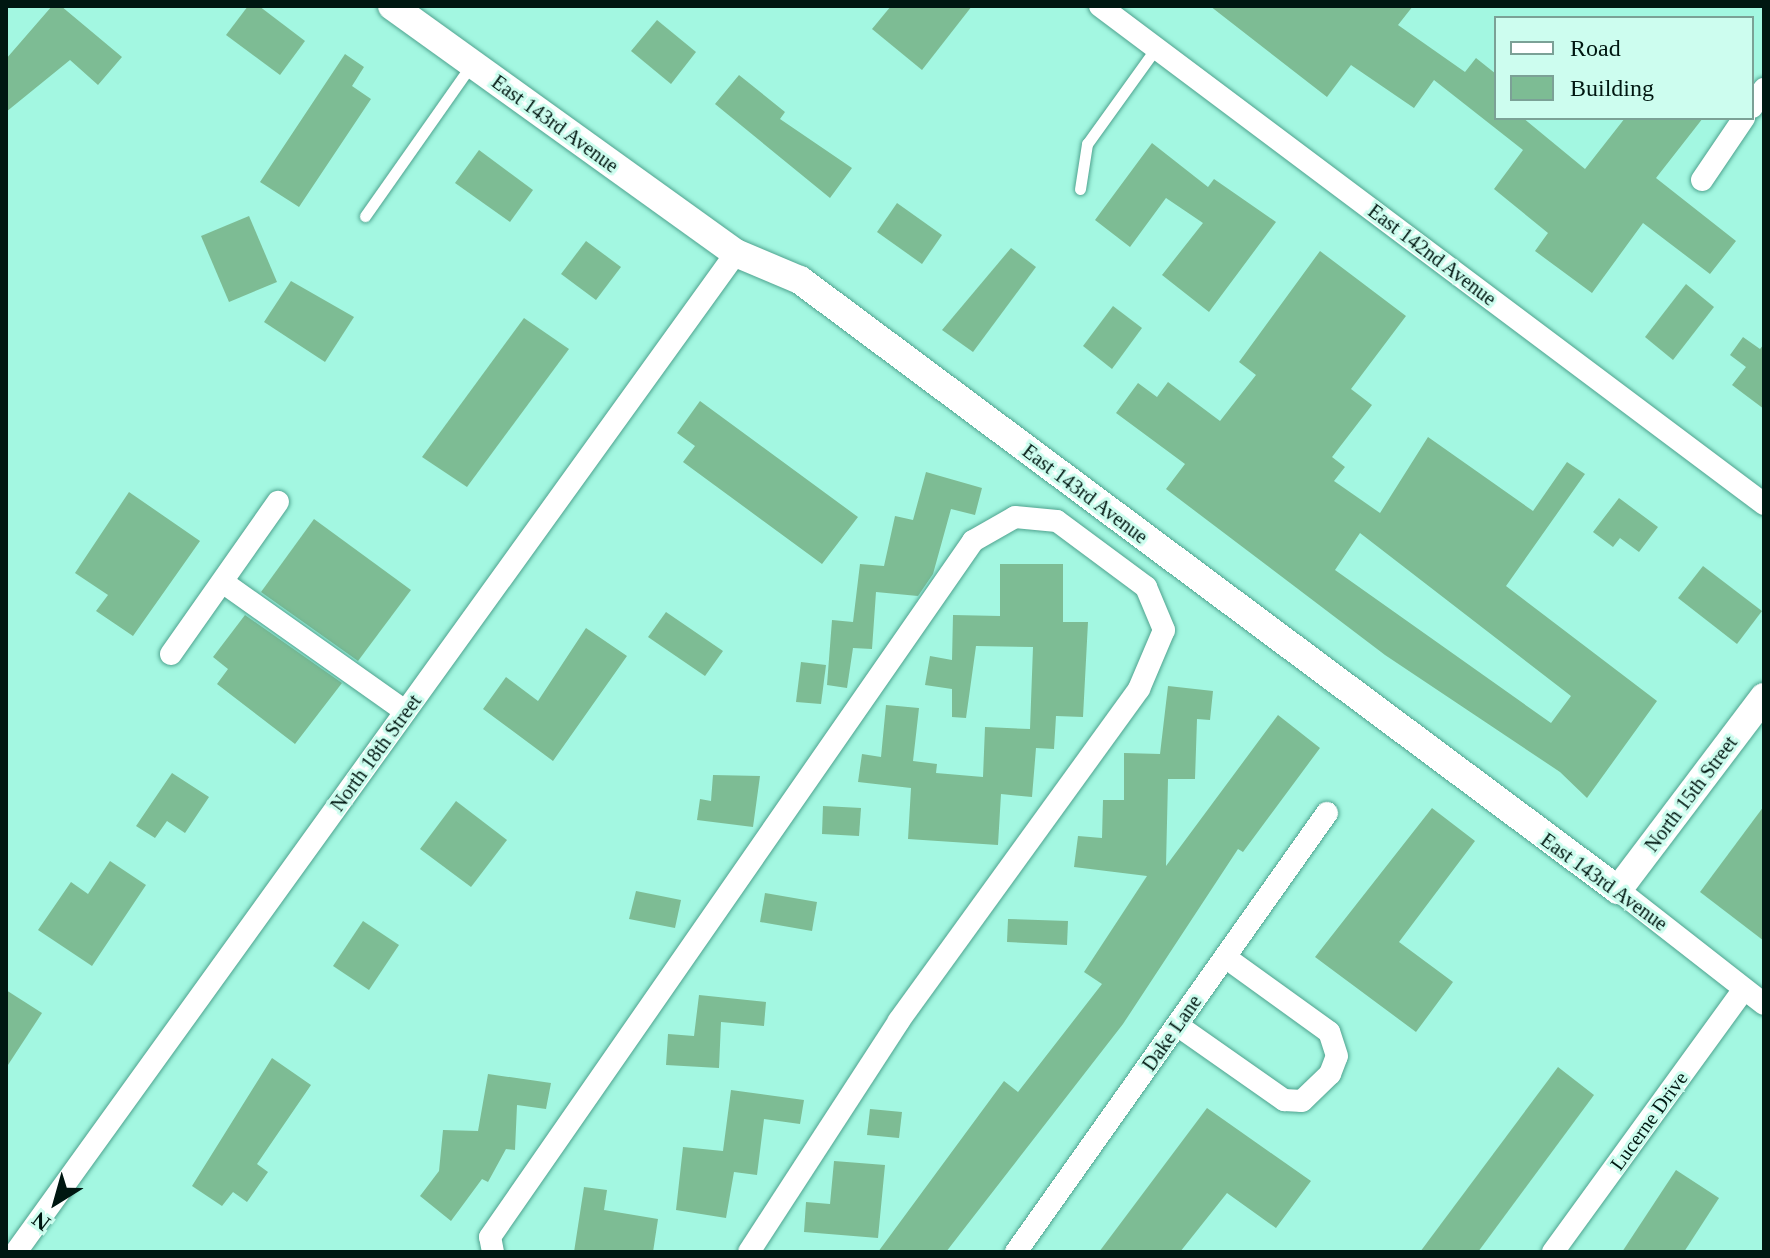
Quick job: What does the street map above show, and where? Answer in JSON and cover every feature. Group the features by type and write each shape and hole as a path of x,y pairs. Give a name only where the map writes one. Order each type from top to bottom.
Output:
{"street":[{"name":"East 143rd Avenue","path":"392,6 736,253 800,280 1618,890 1764,1004"},
{"name":"East 142nd Avenue","path":"1100,6 1764,504"},
{"path":"1702,180 1743,120"},
{"name":"North 18th Street","path":"16,1252 736,253"},
{"path":"171,654 224,583 278,502"},
{"path":"493,1252 490,1237 506,1213 973,541 1015,517 1057,521 1146,587 1164,630 1139,689 899,1021 749,1252"},
{"path":"224,583 405,711"},
{"name":"North 15th Street","path":"1618,890 1764,697"},
{"name":"Dake Lane","path":"1016,1252 1327,813"},
{"path":"1177,1025 1284,1100 1302,1101 1330,1074 1337,1056 1329,1032 1225,957"},
{"name":"Lucerne Drive","path":"1553,1252 1744,989"}],"lane":[{"path":"1080,189 1087,144 1156,48"},
{"path":"365,216 472,64"}],"building":[{"path":"52,6 61,6 122,57 98,85 70,60 6,112 6,59"},
{"path":"248,6 259,6 305,41 280,75 226,35"},
{"path":"891,6 972,6 922,70 872,29"},
{"path":"1210,6 1413,6 1398,25 1465,72 1476,58 1494,72 1494,120 1525,120 1585,169 1623,120 1701,120 1656,178 1736,241 1710,274 1643,223 1592,293 1535,251 1548,233 1494,189 1523,150 1434,80 1414,108 1351,65 1327,97"},
{"path":"657,20 696,52 671,84 631,51"},
{"path":"345,54 364,67 352,86 371,99 299,207 260,182"},
{"path":"739,75 785,112 780,119 852,168 830,198 715,104"},
{"path":"1152,143 1208,187 1214,179 1276,222 1209,312 1162,275 1203,223 1166,198 1130,247 1095,220"},
{"path":"479,150 533,190 510,222 455,183"},
{"path":"897,203 942,235 922,264 877,232"},
{"path":"249,216 277,282 229,302 201,236"},
{"path":"586,241 621,267 596,300 561,274"},
{"path":"1011,248 1036,267 973,352 942,330"},
{"path":"1320,251 1406,316 1351,389 1372,405 1332,457 1345,467 1334,481 1380,513 1428,437 1533,511 1567,462 1585,474 1506,586 1657,701 1587,798 1560,772 1385,655 1166,489 1185,464 1116,413 1138,383 1157,397 1168,382 1220,421 1256,375 1239,362","holes":["1360,533 1571,696 1551,723 1335,570"]},
{"path":"291,281 354,317 325,362 264,322"},
{"path":"1686,284 1714,307 1673,360 1645,337"},
{"path":"1113,306 1142,328 1112,369 1083,346"},
{"path":"524,318 569,349 467,487 422,457"},
{"path":"1743,337 1760,349 1764,344 1764,409 1732,385 1746,367 1730,355"},
{"path":"700,401 858,517 822,564 683,462 695,446 677,433"},
{"path":"926,472 982,488 975,515 951,509 933,574 918,596 876,592 872,649 853,648 847,688 827,685 832,620 853,622 860,564 884,566 895,516 913,520"},
{"path":"129,492 200,541 133,636 96,611 108,595 75,573"},
{"path":"1619,498 1658,527 1639,552 1620,538 1613,547 1593,532"},
{"path":"314,519 411,590 358,661 261,592"},
{"path":"1000,564 1063,564 1063,622 1088,622 1083,717 1056,716 1054,749 1036,748 1032,797 1001,794 998,845 908,839 911,788 858,782 862,754 881,757 886,705 919,708 913,761 937,764 936,773 983,777 985,727 1030,729 1033,647 976,646 966,718 952,717 952,689 925,685 930,656 952,660 953,615 1000,616"},
{"path":"1703,566 1762,611 1737,644 1678,598"},
{"path":"666,612 723,651 705,676 648,637"},
{"path":"245,615 342,683 295,744 217,684 228,669 213,657"},
{"path":"586,628 627,656 553,761 483,709 506,677 538,701"},
{"path":"801,662 826,665 821,704 796,702"},
{"path":"1168,686 1213,691 1210,720 1197,719 1195,779 1168,779 1166,866 1278,715 1320,748 1243,852 1238,849 1123,1024 946,1252 878,1252 1004,1081 1018,1092 1102,984 1084,972 1147,876 1074,867 1078,836 1102,838 1103,800 1124,800 1124,753 1160,754"},
{"path":"172,773 209,797 185,833 167,821 155,838 136,826"},
{"path":"713,775 760,776 753,827 697,820 700,799 711,801"},
{"path":"456,801 507,840 471,887 420,849"},
{"path":"823,806 861,808 859,836 822,834"},
{"path":"1764,806 1764,941 1700,892"},
{"path":"1432,808 1475,841 1399,942 1453,982 1416,1032 1315,957"},
{"path":"110,861 146,885 92,966 38,930 71,882 88,894"},
{"path":"636,891 681,900 675,928 629,919"},
{"path":"765,893 817,902 812,931 760,922"},
{"path":"1008,919 1068,921 1067,945 1007,942"},
{"path":"363,921 399,945 369,990 333,966"},
{"path":"6,990 42,1013 6,1068"},
{"path":"699,995 766,1002 764,1026 721,1022 719,1068 666,1065 668,1034 694,1036"},
{"path":"272,1058 311,1085 257,1164 268,1172 247,1202 233,1192 222,1206 192,1186"},
{"path":"1558,1067 1594,1095 1478,1252 1420,1252"},
{"path":"488,1074 551,1083 546,1109 517,1105 515,1150 506,1149 488,1182 482,1179 451,1221 420,1196 439,1171 443,1130 478,1131"},
{"path":"731,1090 804,1100 800,1124 764,1119 757,1175 734,1172 726,1218 676,1210 683,1147 723,1151"},
{"path":"1207,1108 1311,1181 1276,1228 1227,1193 1180,1252 1099,1252"},
{"path":"870,1109 902,1112 899,1138 867,1135"},
{"path":"834,1161 885,1165 878,1238 804,1232 806,1202 830,1204"},
{"path":"1676,1170 1719,1198 1684,1252 1622,1252"},
{"path":"584,1187 607,1190 604,1210 658,1219 653,1252 574,1252"}]}
